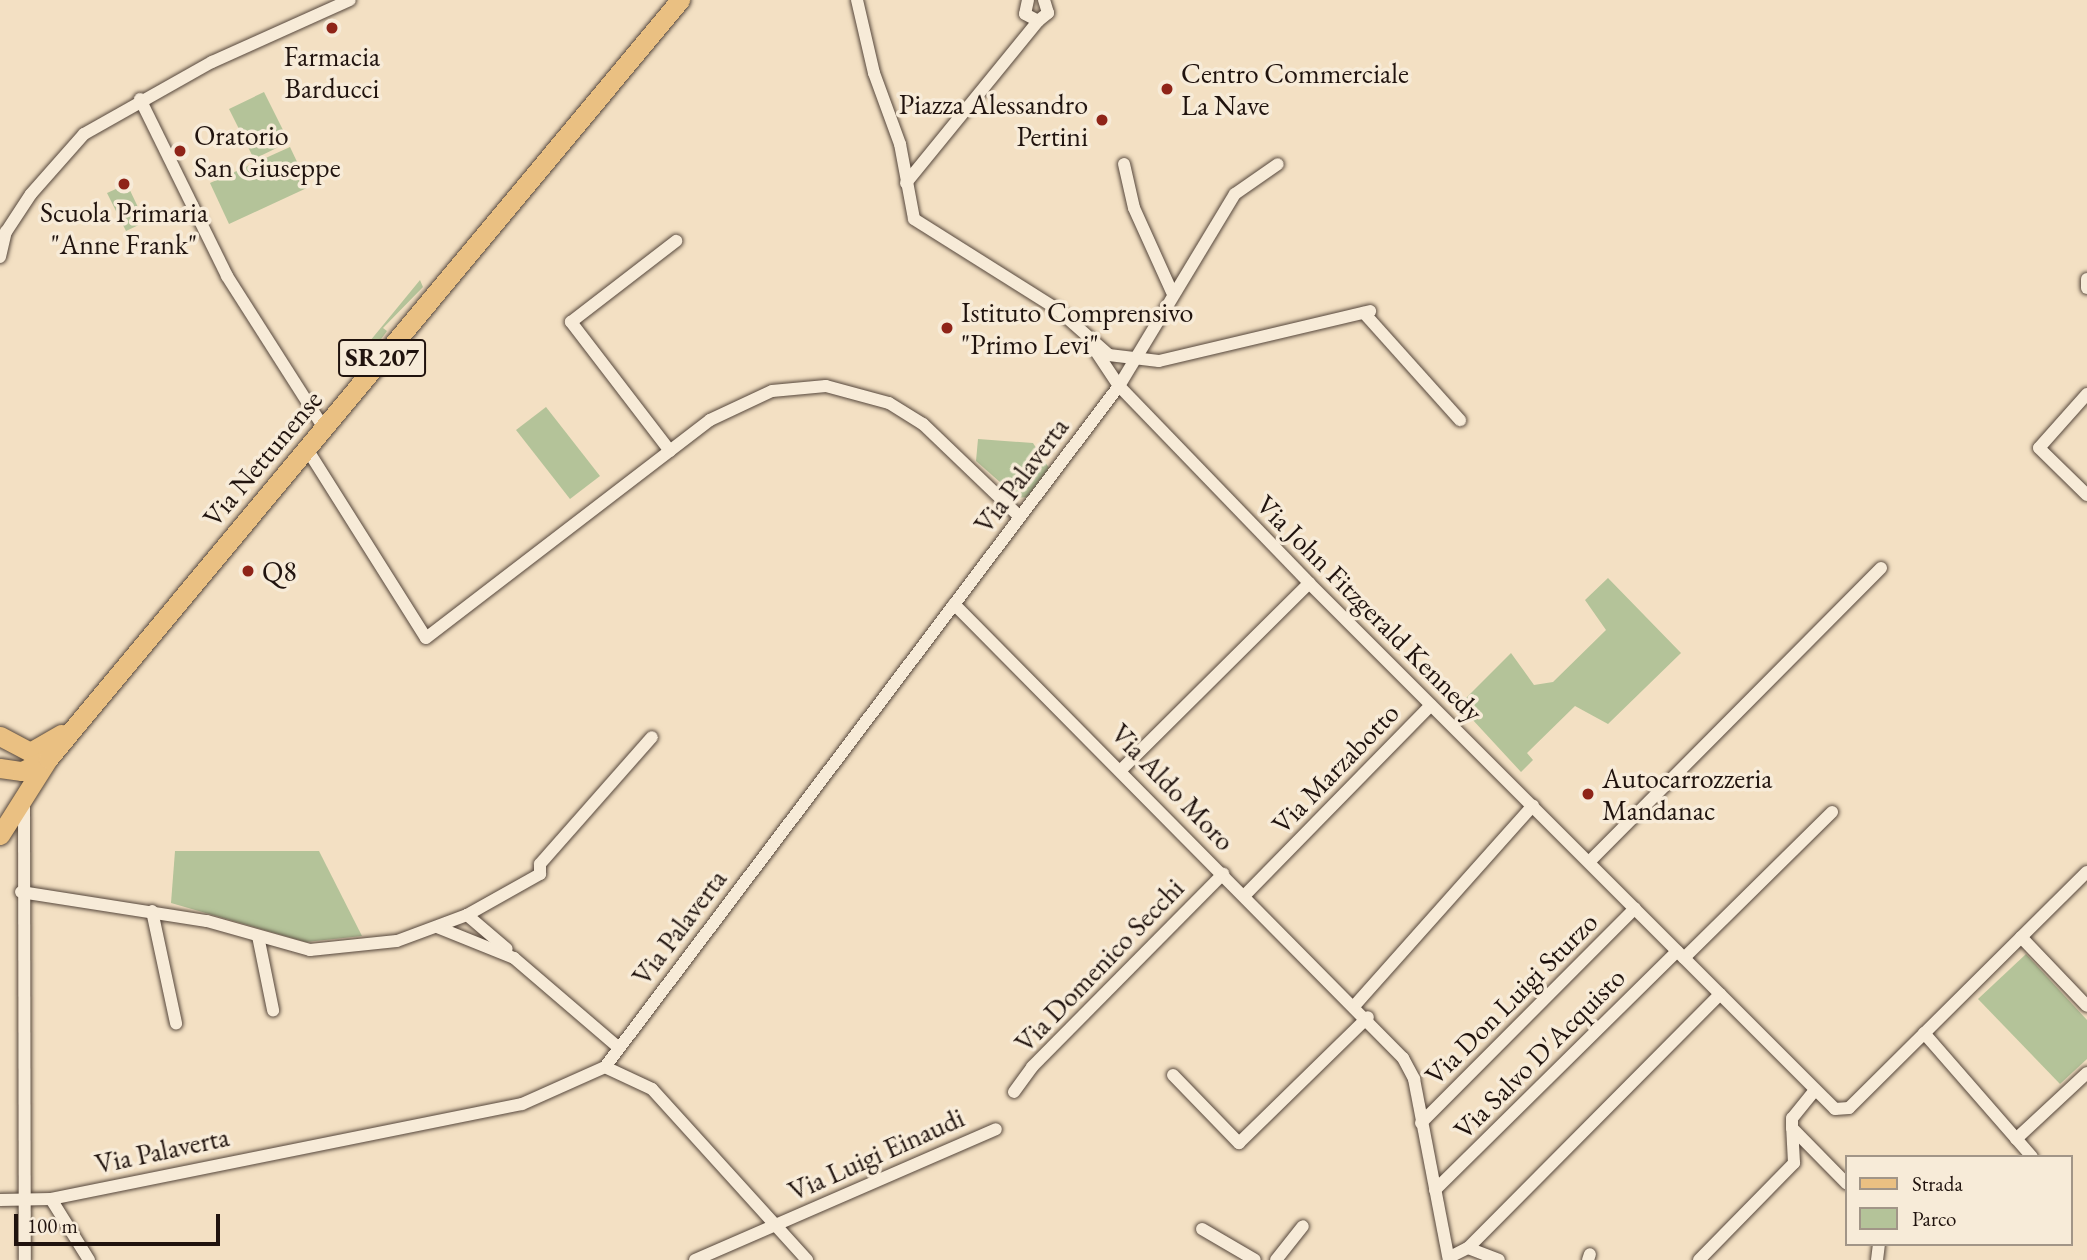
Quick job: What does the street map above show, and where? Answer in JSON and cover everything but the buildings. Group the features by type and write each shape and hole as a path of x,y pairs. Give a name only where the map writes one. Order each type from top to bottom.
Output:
{"main road":[{"name":"Via Nettunense","path":"24,793 48,759 85,718 680,0"},
{"path":"0,736 30,752 85,718"},
{"path":"0,768 22,771 48,759"},
{"path":"0,814 24,793"},
{"path":"0,835 24,793"}],"street":[{"path":"0,257 6,232 51,169 84,134 140,99 350,0"},
{"name":"Via John Fitzgerald Kennedy","path":"857,0 918,224 1057,309 1091,344 1119,386 1310,583 1815,1090 1842,1112 2087,872"},
{"path":"906,183 1020,36 1038,21 1047,2"},
{"path":"1020,36 1024,5"},
{"path":"1024,5 1038,21"},
{"path":"140,99 227,276 324,428"},
{"path":"1124,164 1133,208 1172,292"},
{"name":"Via Palaverta","path":"0,1200 51,1199 522,1104 605,1067 1119,386 1172,292 1240,187 1278,164"},
{"path":"670,451 571,322 676,241"},
{"path":"2087,279 2087,288"},
{"path":"1091,344 1136,360 1160,361 1367,312 1460,420"},
{"path":"307,449 426,638 726,409 772,391 826,386 861,392 923,424 1020,517"},
{"path":"2087,394 2039,448 2087,495"},
{"path":"1590,862 1881,568"},
{"path":"1122,769 1310,583"},
{"name":"Via Aldo Moro","path":"954,604 1122,769 1244,896 1356,1004 1409,1067 1450,1259 1468,1248"},
{"name":"Via Marzabotto","path":"1244,896 1431,705"},
{"path":"21,892 152,911 310,950 397,941 467,915 540,874 540,864 652,737"},
{"path":"24,793 21,892 25,1260"},
{"path":"1356,1004 1533,805"},
{"path":"1681,954 1832,812"},
{"name":"Via Domenico Secchi","path":"1014,1092 1223,874"},
{"name":"Via Don Luigi Sturzo","path":"1421,1123 1635,908"},
{"path":"152,911 176,1023"},
{"path":"467,915 619,1048"},
{"path":"437,927 514,958"},
{"path":"258,936 272,1010"},
{"path":"2021,937 2087,1006"},
{"name":"Via Salvo D'Acquisto","path":"1435,1191 1681,954"},
{"path":"1499,1260 1468,1248 1720,994"},
{"path":"1173,1075 1239,1143 1368,1017"},
{"path":"1924,1033 2030,1155"},
{"name":"Via Luigi Einaudi","path":"605,1067 652,1089 807,1260"},
{"path":"2016,1139 2087,1073"},
{"path":"1699,1260 1794,1163 1792,1118 1815,1090"},
{"path":"1791,1128 1846,1183"},
{"name":"Via Luigi Einaudi","path":"695,1260 996,1129"},
{"path":"51,1199 89,1260"},
{"path":"1276,1260 1303,1226"},
{"path":"1202,1229 1255,1260"}],"green space":[{"path":"264,92 289,142 254,159 229,109"},
{"path":"290,147 309,187 229,224 210,183"},
{"path":"127,184 145,222 126,231 107,193"},
{"path":"420,280 423,287 383,328 387,331 376,346 370,341"},
{"path":"546,407 600,476 570,499 516,430"},
{"path":"978,439 1033,443 1049,468 1027,497 1018,498 976,461"},
{"path":"1608,578 1681,653 1608,724 1575,706 1527,753 1533,760 1521,772 1459,705 1511,653 1534,685 1553,682 1606,630 1585,600"},
{"path":"175,851 319,851 362,936 306,942 171,903"},
{"path":"2026,954 2087,1020 2087,1059 2060,1084 1978,999"}],"place":[{"name":"Farmacia Barducci","path":"332,28"},
{"name":"Centro Commerciale La Nave","path":"1167,89"},
{"name":"Piazza Alessandro Pertini","path":"1102,120"},
{"name":"Oratorio San Giuseppe","path":"180,151"},
{"name":"Scuola Primaria \"Anne Frank\"","path":"124,184"},
{"name":"Istituto Comprensivo \"Primo Levi\"","path":"947,328"},
{"name":"Q8","path":"248,571"},
{"name":"Autocarrozzeria Mandanac","path":"1588,794"}]}
